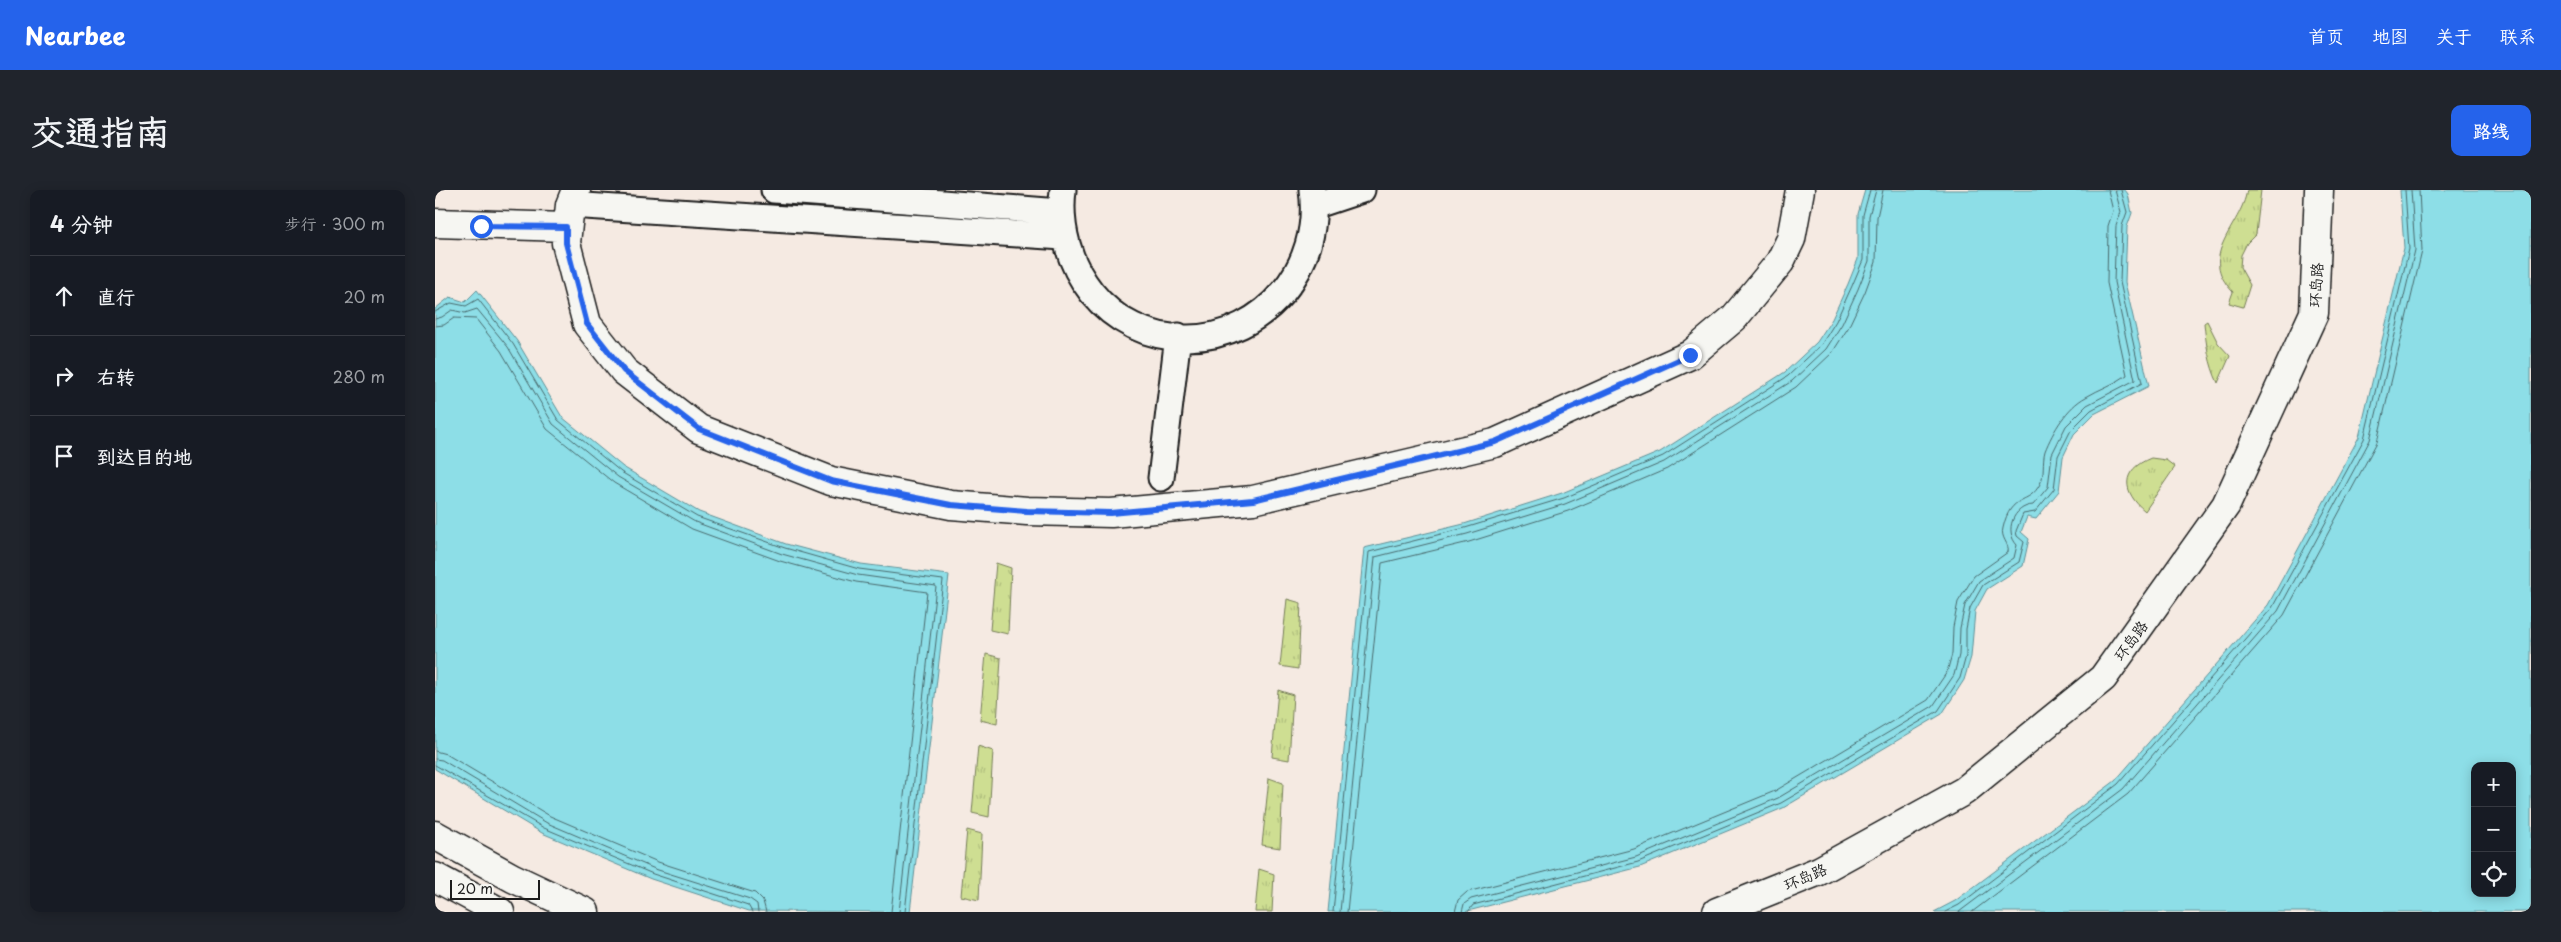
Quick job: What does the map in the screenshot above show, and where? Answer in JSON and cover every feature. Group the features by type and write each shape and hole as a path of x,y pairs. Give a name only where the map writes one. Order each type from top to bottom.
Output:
{"street":[{"path":"774,190 1062,201 1063,237 1075,269 1095,297 1122,319 1153,333 1187,338 1220,333 1252,320 1279,299 1299,272 1311,240 1313,198 1362,190"},
{"path":"571,207 566,243 587,324 624,371 699,429 831,481 951,505 1027,511 1111,513 1253,500 1495,442 1690,355 1733,318 1780,262 1791,239 1800,190"},
{"name":"环岛路","path":"1717,912 1819,871 1964,791 2103,678 2226,505 2314,313 2319,190"},
{"path":"435,223 571,207 1063,237"},
{"path":"1161,478 1178,336"},
{"path":"435,835 513,878 584,911"},
{"path":"435,877 501,912"}],"green space":[{"path":"2247,190 2261,190 2256,234 2247,243 2241,255 2240,267 2250,285 2243,307 2229,303 2233,292 2223,278 2219,265 2224,241 2243,204"},
{"path":"2207,321 2218,343 2230,356 2218,383 2212,369 2207,346 2204,323"},
{"path":"2151,458 2166,460 2175,467 2145,511 2132,496 2128,482 2129,475 2134,469"},
{"path":"996,563 1011,568 1008,634 990,630"},
{"path":"1287,599 1301,603 1298,669 1280,666"},
{"path":"986,654 1001,658 997,724 980,720"},
{"path":"1278,690 1293,695 1289,760 1272,757"},
{"path":"978,746 993,751 989,817 972,813"},
{"path":"1269,778 1283,783 1280,848 1262,845"},
{"path":"967,830 982,834 979,900 961,896"},
{"path":"1259,869 1274,874 1272,912 1255,912"}],"water":[{"path":"1865,190 2125,190 2128,194 2132,213 2127,227 2125,282 2149,386 2094,414 2074,434 2063,457 2059,491 2036,519 2027,517 2021,532 2029,539 2023,566 1987,589 1975,611 1971,657 1964,680 1942,714 1783,808 1640,867 1464,912 1328,912 1364,548 1464,524 1562,493 1660,452 1785,372 1817,342 1832,319 1848,284 1858,259 1858,214"},
{"path":"2400,190 2531,190 2531,912 1934,912 1955,901 2115,781 2268,605 2359,437 2404,248"},
{"path":"477,290 517,341 562,417 623,467 699,512 786,544 861,564 949,575 910,912 749,911 651,879 542,833 435,769 435,309 450,297 465,302"}],"route":[{"path":"481,226 566,227 566,243 587,324 624,371 699,429 831,481 951,505 1027,511 1111,513 1253,500 1495,442 1690,355"}]}
